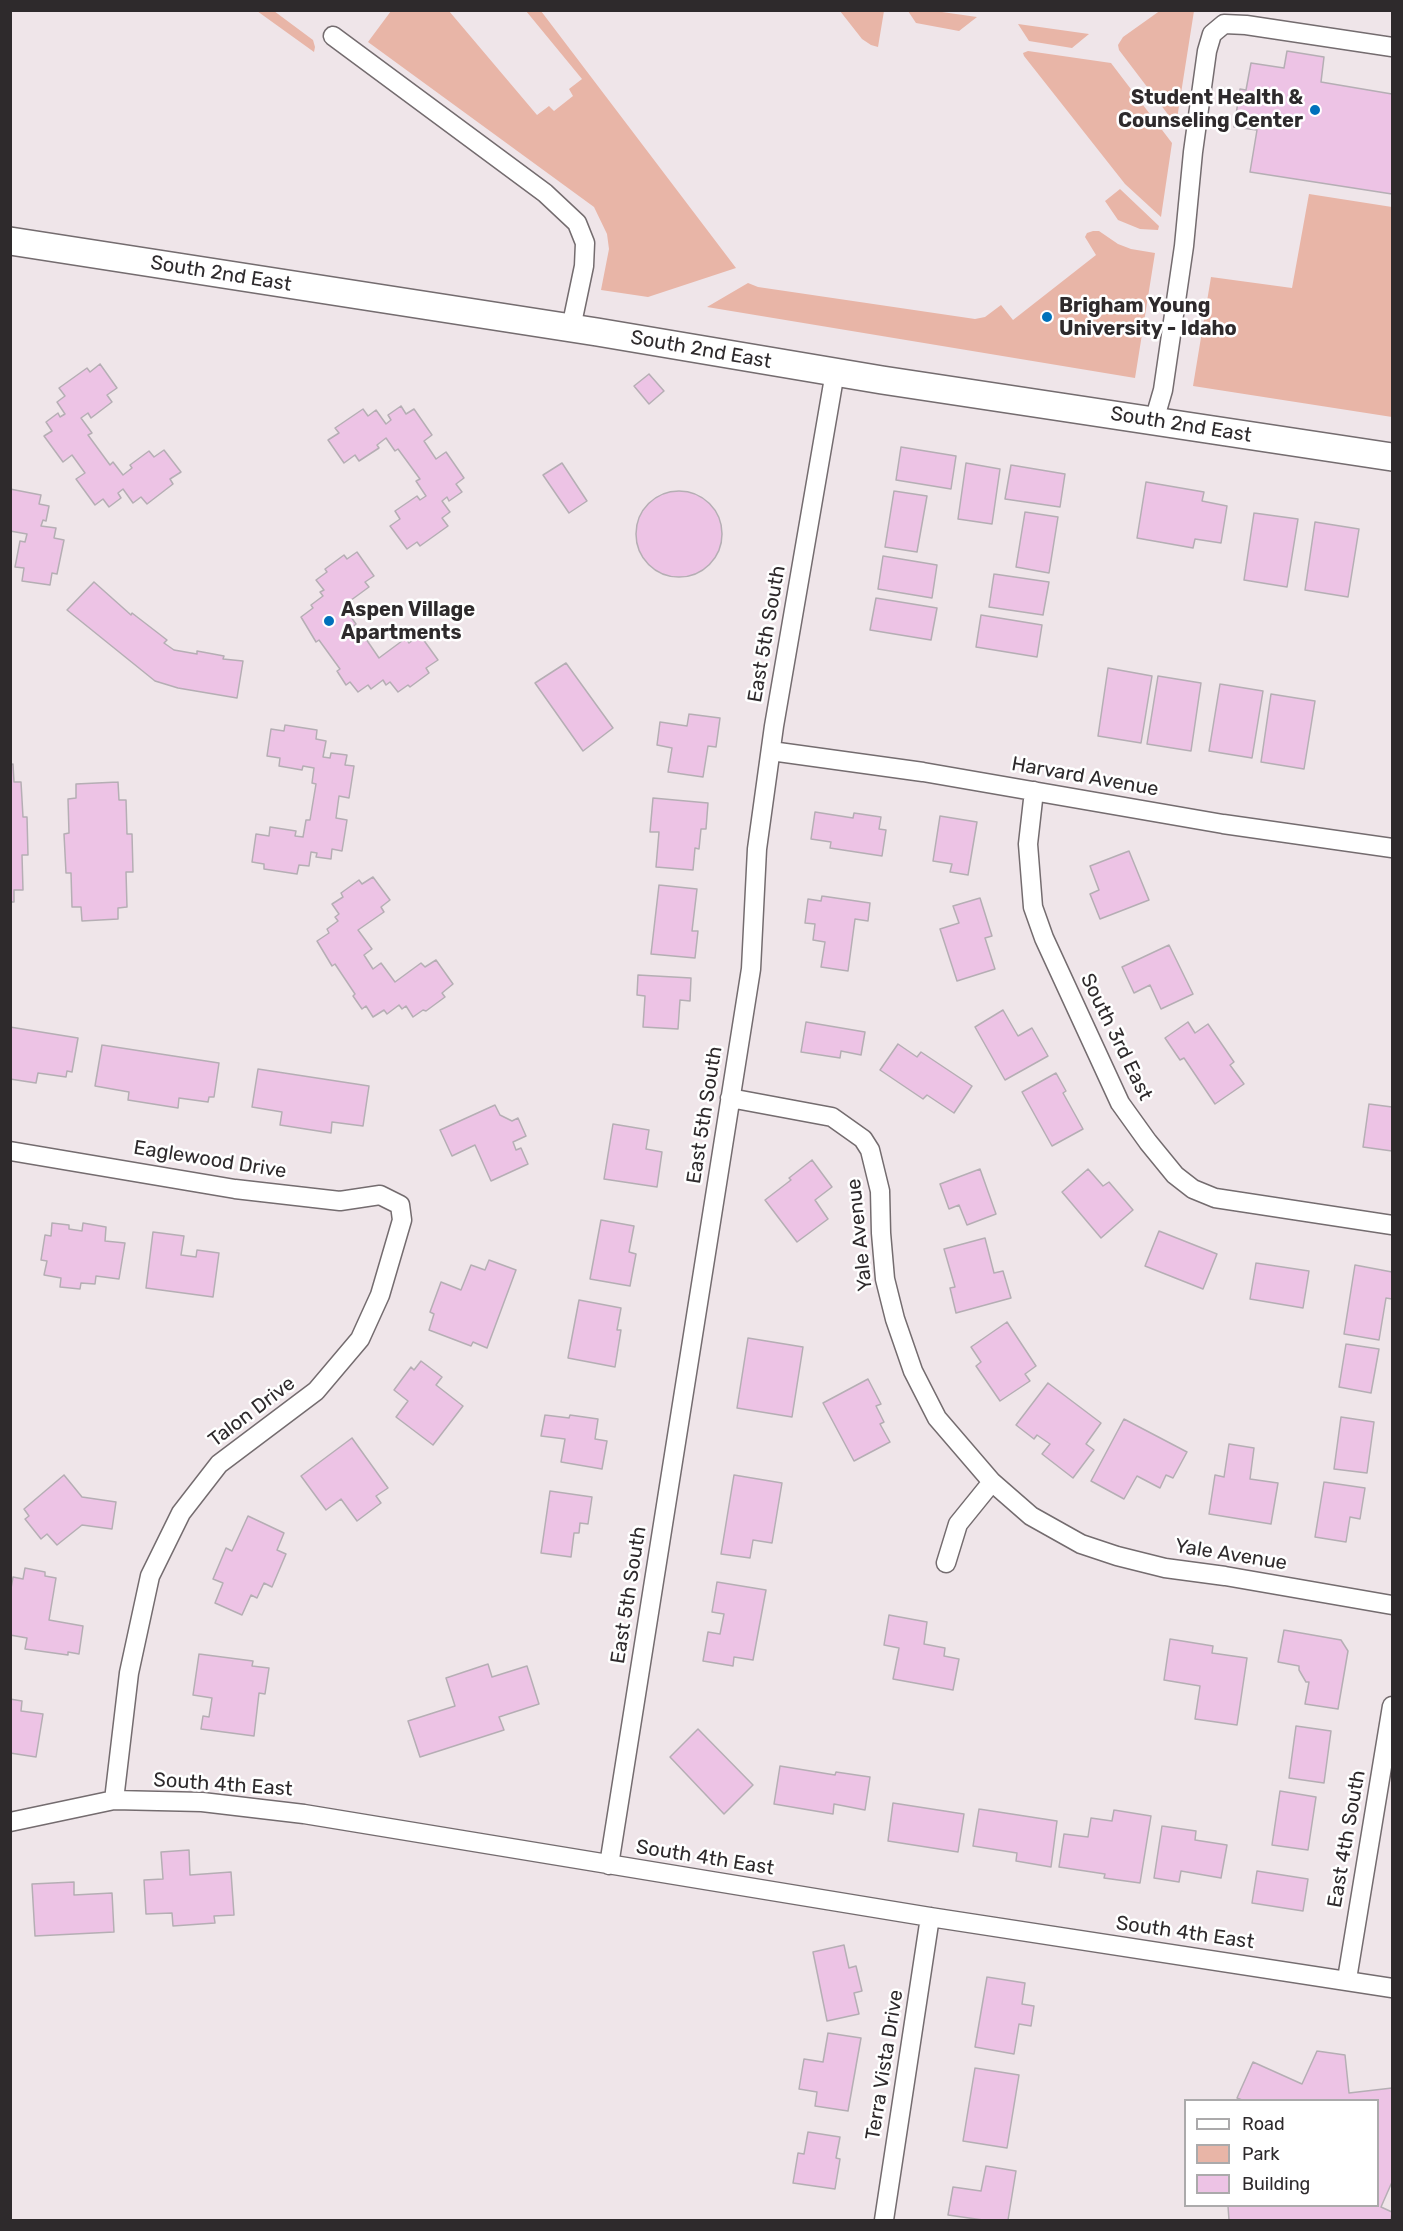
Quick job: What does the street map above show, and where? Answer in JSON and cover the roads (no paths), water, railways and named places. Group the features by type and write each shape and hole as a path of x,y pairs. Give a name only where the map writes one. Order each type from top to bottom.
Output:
{"main road":[{"name":"South 2nd East","path":"10,241 571,328 835,372 1392,457"}],"street":[{"path":"1154,421 1163,390 1184,246 1194,140 1207,51 1212,34 1224,24 1246,25 1392,47"},
{"path":"333,36 545,193 577,223 585,243 584,266 571,328"},
{"name":"East 5th South","path":"609,1865 751,969 757,849 771,751 835,372"},
{"name":"Harvard Avenue","path":"771,751 923,772 1223,824 1392,848"},
{"name":"South 3rd East","path":"1034,791 1028,844 1033,907 1044,938 1119,1103 1175,1175 1193,1189 1215,1198 1392,1225"},
{"name":"Yale Avenue","path":"730,1098 832,1117 862,1139 870,1150 880,1191 885,1279 895,1319 913,1371 937,1418 992,1482 1031,1516 1081,1544 1165,1568 1392,1605"},
{"name":"Eaglewood Drive","path":"10,1151 235,1189 340,1201 380,1196 400,1205"},
{"name":"Talon Drive","path":"114,1800 129,1674 150,1576 181,1513 219,1464 316,1391 360,1339 380,1295 402,1220 400,1205"},
{"path":"946,1563 958,1524 992,1482"},
{"name":"East 4th South","path":"1347,1980 1392,1706"},
{"name":"South 4th East","path":"10,1822 114,1800 202,1802 304,1814 930,1917 1392,1988"},
{"name":"Terra Vista Drive","path":"884,2220 930,1917"}],"place":[{"name":"Student Health & Counseling Center","path":"1315,110"},
{"name":"Brigham Young University - Idaho","path":"1047,317"},
{"name":"Aspen Village Apartments","path":"329,621"}]}
